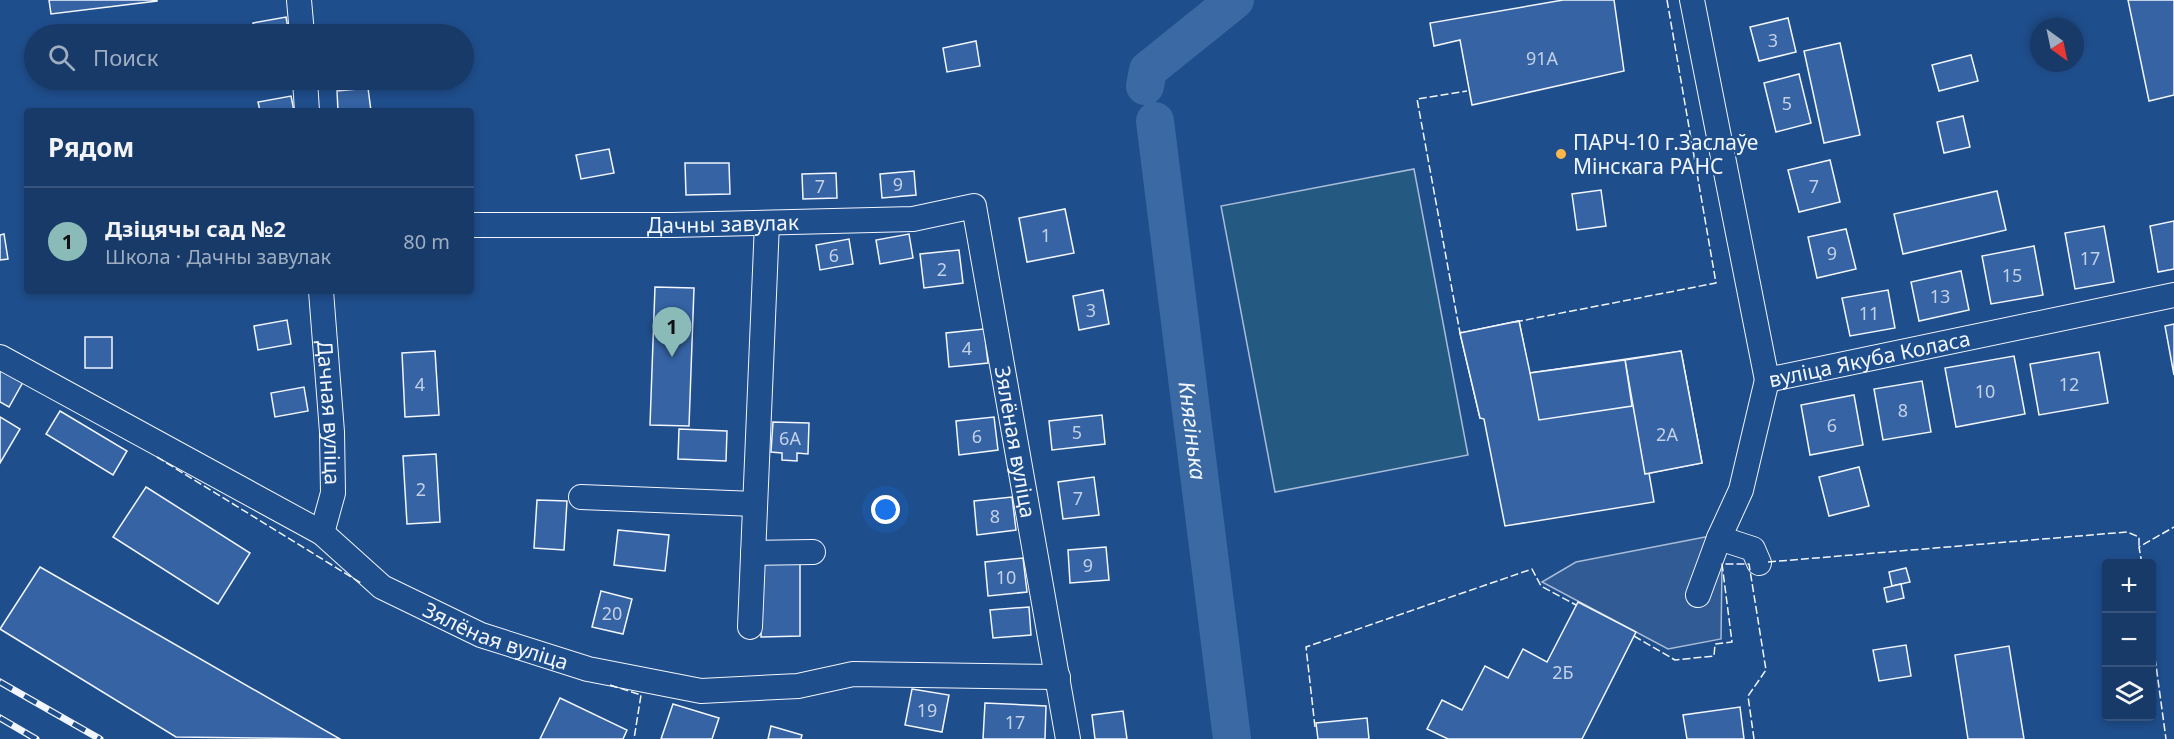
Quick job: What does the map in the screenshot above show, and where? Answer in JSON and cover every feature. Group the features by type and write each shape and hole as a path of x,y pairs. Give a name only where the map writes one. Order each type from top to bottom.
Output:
{"street":[{"path":"299,0 301,24"},
{"name":"вуліца Якуба Коласа","path":"1692,0 1767,380 2174,295"},
{"path":"306,90 307,108"},
{"name":"Дачны завулак","path":"474,225 767,223 913,219 974,206"},
{"name":"Зялёная вуліца","path":"974,206 1068,739"},
{"path":"750,627 767,223"},
{"name":"Дачная вуліца","path":"321,294 332,432 333,493 322,533"},
{"name":"Зялёная вуліца","path":"0,357 322,533 382,587 481,635 588,669 701,691 798,686 853,674 1058,677"},
{"path":"1698,595 1719,538 1741,490 1767,380"},
{"path":"581,497 755,504"},
{"path":"1719,538 1753,549 1759,563"},
{"path":"753,553 813,552"}],"shaded area":[{"path":"1414,169 1468,455 1275,492 1221,206"},
{"path":"1731,532 1722,564 1721,639 1668,649 1542,582 1576,562"}],"building":[{"path":"49,0 157,0 157,1 51,14"},
{"path":"1563,0 1614,0 1624,71 1472,105 1460,40 1434,46 1430,23"},
{"path":"2128,0 2174,0 2174,95 2149,101"},
{"path":"286,17 287,24 253,24"},
{"path":"1788,18 1796,52 1759,61 1750,27"},
{"path":"976,41 980,66 947,72 943,48"},
{"path":"1840,43 1860,135 1824,143 1804,51"},
{"path":"1971,55 1978,81 1939,91 1932,65"},
{"path":"1799,74 1811,123 1776,132 1764,83"},
{"path":"368,90 371,108 338,108 337,91"},
{"path":"291,96 293,108 259,108 258,102"},
{"path":"1963,116 1970,147 1944,153 1937,122"},
{"path":"609,149 614,173 581,179 576,155"},
{"path":"1830,160 1840,202 1799,212 1788,170"},
{"path":"685,163 729,163 730,194 686,195"},
{"path":"914,171 916,195 882,198 880,174"},
{"path":"836,173 837,198 803,199 802,174"},
{"path":"1601,190 1606,226 1577,230 1572,194"},
{"path":"1997,191 2006,230 1903,254 1894,214"},
{"path":"1065,209 1074,253 1027,262 1019,218"},
{"path":"2174,221 2174,269 2158,272 2150,226"},
{"path":"2104,226 2114,282 2075,289 2065,233"},
{"path":"1846,229 1856,269 1817,278 1808,237"},
{"path":"4,234 8,259 0,260 0,235"},
{"path":"909,234 913,258 880,264 876,240"},
{"path":"849,239 853,264 820,270 816,245"},
{"path":"2034,246 2043,295 1991,304 1982,256"},
{"path":"959,250 963,283 924,288 920,254"},
{"path":"1961,271 1969,310 1919,321 1911,282"},
{"path":"655,287 694,288 689,426 650,425"},
{"path":"1103,290 1109,324 1079,330 1073,296"},
{"path":"1888,290 1895,328 1850,336 1842,298"},
{"path":"287,320 291,344 258,350 254,326"},
{"path":"1519,321 1536,407 1480,418 1460,333"},
{"path":"1519,321 1530,373 1681,351 1702,463 1649,473 1654,502 1505,526 1484,419 1480,418 1460,333"},
{"path":"2174,324 2174,375 2165,326"},
{"path":"984,329 988,363 949,367 946,333"},
{"path":"85,337 112,337 112,368 85,368"},
{"path":"435,351 439,415 405,417 402,353"},
{"path":"1681,351 1702,463 1645,474 1625,360"},
{"path":"2099,352 2108,403 2039,415 2030,364"},
{"path":"2014,356 2025,414 1956,427 1945,368"},
{"path":"1625,360 1632,406 1539,420 1530,373"},
{"path":"0,368 23,382 9,407 0,402"},
{"path":"1922,381 1931,432 1883,440 1874,389"},
{"path":"304,387 308,411 275,417 271,393"},
{"path":"1854,395 1863,445 1810,455 1801,405"},
{"path":"60,411 127,451 113,475 46,434"},
{"path":"1102,415 1105,444 1052,450 1049,421"},
{"path":"0,417 20,429 0,463"},
{"path":"994,417 998,450 959,455 956,421"},
{"path":"773,422 809,423 808,454 797,453 797,461 782,460 782,453 771,452"},
{"path":"679,429 727,431 726,461 678,459"},
{"path":"436,454 440,522 407,524 403,456"},
{"path":"1859,467 1869,506 1829,516 1819,477"},
{"path":"1094,477 1099,515 1063,519 1058,482"},
{"path":"146,487 250,553 218,604 113,537"},
{"path":"1012,497 1016,530 977,535 974,501"},
{"path":"537,500 567,501 564,550 534,548"},
{"path":"618,530 669,535 665,571 614,565"},
{"path":"1106,547 1109,580 1070,583 1068,550"},
{"path":"1023,558 1027,592 988,596 985,562"},
{"path":"761,564 800,564 800,636 761,637"},
{"path":"40,567 340,739 176,737 0,629"},
{"path":"1906,568 1910,582 1892,586 1889,572"},
{"path":"1901,584 1904,598 1887,602 1884,588"},
{"path":"601,591 632,599 623,634 592,627"},
{"path":"1578,602 1636,632 1582,739 1448,739 1427,729 1442,700 1462,710 1485,666 1508,678 1523,649 1547,662"},
{"path":"1029,607 1031,635 993,638 990,610"},
{"path":"1906,645 1911,676 1879,681 1873,650"},
{"path":"2009,646 2024,739 1968,739 1955,655"},
{"path":"912,689 949,695 942,732 905,725"},
{"path":"560,698 627,730 623,739 540,739"},
{"path":"985,703 1046,706 1045,739 983,739"},
{"path":"673,704 719,718 712,739 661,739"},
{"path":"1740,707 1744,739 1687,739 1683,715"},
{"path":"1123,711 1127,739 1095,739 1092,715"},
{"path":"1367,718 1369,739 1318,739 1316,723"},
{"path":"771,726 802,735 801,739 768,739"}],"waterway":[{"name":"Княгінька","path":"1145,86 1148,70 1235,0"},
{"name":"Княгінька","path":"1155,121 1232,739"}],"railway":[{"path":"0,682 100,739"},
{"path":"0,718 36,739"}],"fence":[{"path":"1515,322 1716,283 1667,0"},
{"path":"1462,332 1460,333 1417,99 1467,91"},
{"path":"157,457 361,583"},
{"path":"2141,559 2139,547 2174,527"},
{"path":"1768,562 2127,532 2139,537 2139,547"},
{"path":"1634,636 1675,660 1714,656 1715,644 1732,642 1722,564 1749,564 1766,670 1748,696 1754,739"},
{"path":"1315,727 1306,647 1532,569 1541,586 1576,605"},
{"path":"2156,665 2166,739"},
{"path":"610,685 641,695 634,739"}],"place":[{"name":"ПАРЧ-10 г.Заслаўе Мінскага РАНС","path":"1561,154"},
{"name":"Дзіцячы сад №2","path":"672,357"}]}
